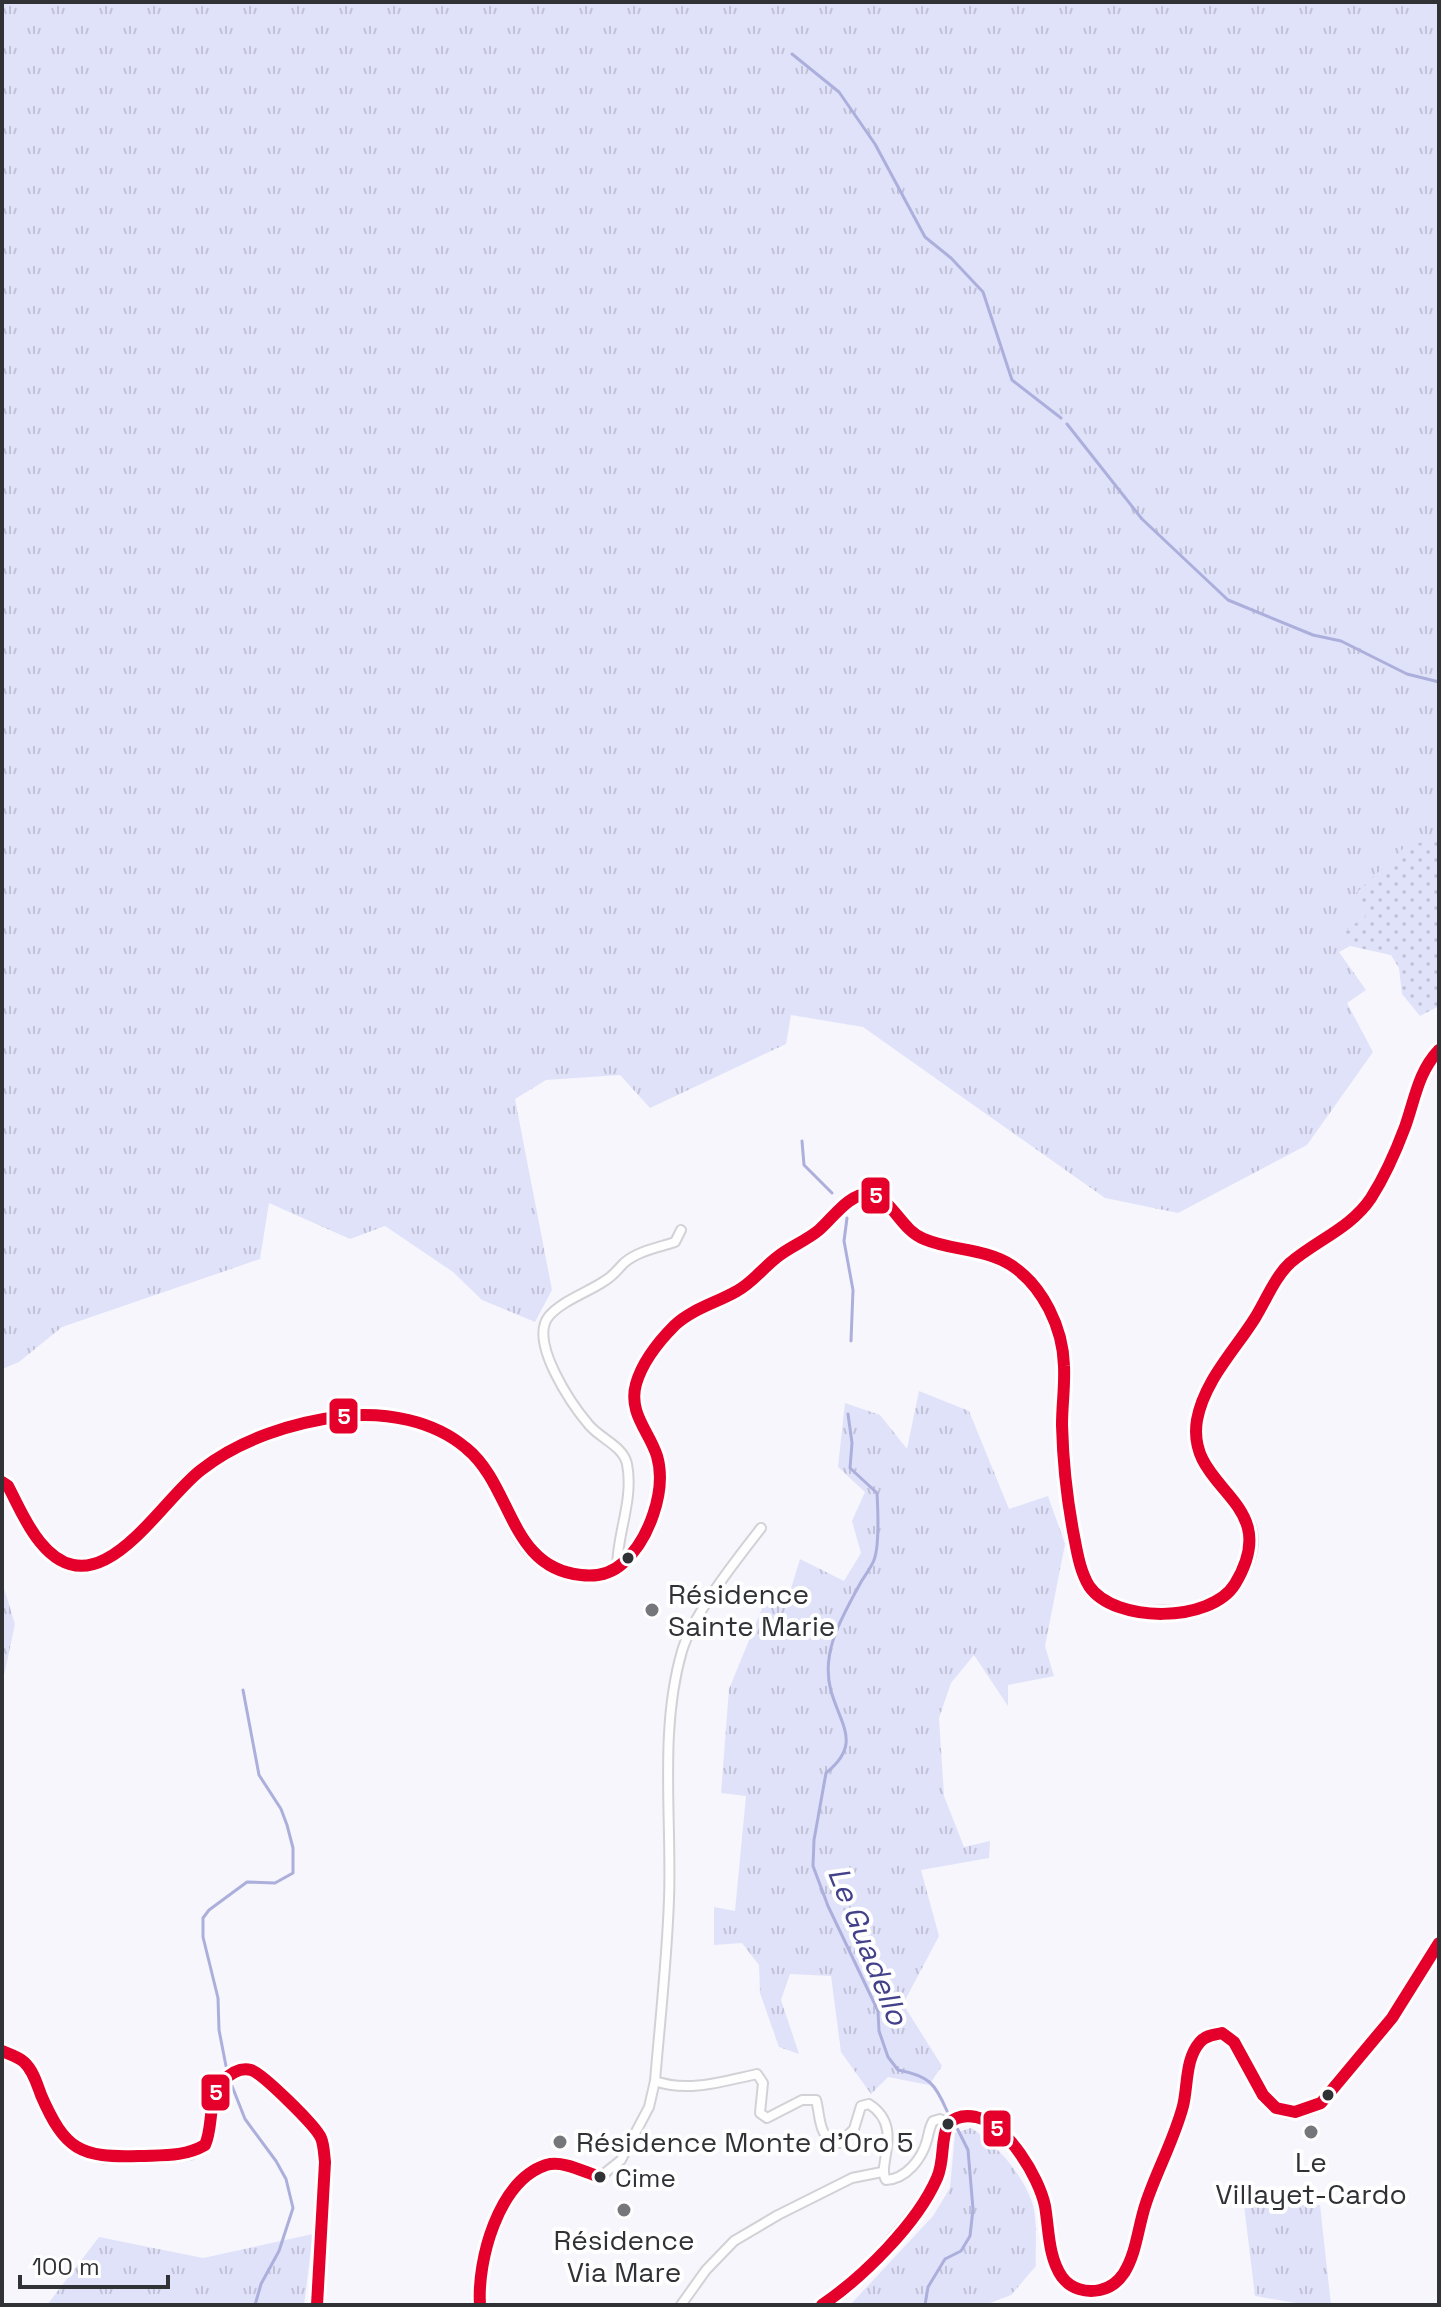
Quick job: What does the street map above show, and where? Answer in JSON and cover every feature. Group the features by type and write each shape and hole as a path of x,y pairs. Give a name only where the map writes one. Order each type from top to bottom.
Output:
{"street":[{"path":"2,1482 8,1486 48,1553 68,1564 82,1566 103,1562 122,1552 200,1470 236,1448 301,1425 340,1416 386,1416 441,1432 469,1449 487,1469 521,1541 540,1560 558,1571 582,1576 599,1575 625,1562 648,1524 657,1502 661,1477 658,1455 635,1413 633,1392 638,1374 674,1327 692,1312 745,1286 781,1254 818,1232 848,1202 870,1192 881,1198 915,1235 932,1242 978,1250 1003,1259 1025,1274 1046,1302 1059,1334 1064,1361 1062,1414 1069,1499 1073,1533 1088,1585 1115,1606 1132,1611 1197,1611 1216,1605 1230,1592 1249,1560 1252,1542 1243,1513 1206,1465 1198,1449 1197,1424 1204,1395 1282,1271 1294,1259 1357,1217 1372,1196 1403,1134 1419,1078 1439,1050"},
{"path":"617,1568 628,1492 627,1463 620,1451 594,1431 561,1385 543,1342 543,1328 549,1316 567,1303 609,1279 625,1262 641,1252 675,1242 681,1230"},
{"path":"480,2305 487,2236 523,2180 543,2166 559,2164 600,2177 621,2160 649,2107 655,2081 669,1899 670,1733 675,1683 683,1647 707,1603 761,1528"},
{"path":"822,2305 863,2274 930,2192 942,2165 943,2137 948,2123 959,2117 979,2118 999,2128 1042,2195 1054,2260 1066,2283 1079,2290 1096,2292 1113,2286 1129,2264 1144,2206 1183,2106 1192,2060 1206,2036 1217,2033 1229,2037 1263,2098 1282,2111 1294,2114 1307,2111 1321,2103 1392,2018 1439,1943"},
{"path":"2,2051 24,2062 63,2136 79,2149 103,2157 191,2153 205,2145 216,2091 222,2082 236,2071 246,2069 258,2072 268,2080 316,2129 323,2141 325,2162 317,2305"},
{"path":"655,2081 665,2085 700,2085 757,2074 763,2083 760,2113 767,2118 802,2100 816,2100 824,2133 831,2141 840,2143 854,2129 861,2106 869,2104 882,2117 889,2141 882,2172 886,2180 895,2180 915,2164 927,2143 933,2121 940,2119 948,2123"},
{"path":"681,2305 706,2270 734,2241 852,2178 882,2172"}],"green space":[{"path":"2,2 1439,2 1439,842 1366,916 1344,932 1350,946 1339,952 1366,990 1347,1003 1373,1052 1307,1145 1178,1213 1105,1198 863,1027 791,1015 786,1044 650,1108 620,1075 546,1080 515,1099 552,1290 535,1322 482,1300 453,1272 385,1226 350,1239 269,1203 260,1259 62,1327 19,1362 2,1369"},
{"path":"1439,842 1439,1006 1420,1016 1402,994 1399,968 1391,955 1350,946 1343,932 1366,916 1352,897 1409,843"},
{"path":"919,1391 969,1411 1009,1509 1048,1496 1065,1544 1045,1646 1054,1676 1008,1685 1008,1706 974,1655 951,1683 939,1718 944,1796 964,1847 990,1841 989,1858 921,1870 939,1936 903,2004 942,2066 929,2085 888,2077 871,2094 841,2052 831,1976 790,1974 781,2000 799,2054 779,2047 760,1993 759,1965 742,1943 714,1945 714,1907 735,1911 746,1796 721,1793 729,1689 766,1599 786,1605 800,1559 844,1581 861,1553 852,1521 865,1492 838,1467 845,1403 880,1415 907,1449"},
{"path":"2,1582 15,1624 3,1680 2,1680"},
{"path":"971,2128 1007,2160 1027,2191 1035,2217 1036,2266 1011,2295 985,2305 850,2305 933,2216 950,2188 955,2133"},
{"path":"1244,2205 1320,2205 1331,2305 1308,2305 1255,2296"},
{"path":"313,2234 304,2305 47,2305 99,2237 203,2258"}],"waterway":[{"path":"792,54 839,92 875,144 925,237 951,258 983,292 1012,380 1061,418"},
{"path":"1067,424 1142,519 1228,600 1313,635 1341,641 1407,674 1439,682"},
{"name":"Le Guadello","path":"802,1141 804,1165 832,1193"},
{"name":"Le Guadello","path":"847,1218 844,1241 853,1290 851,1341"},
{"name":"Le Guadello","path":"848,1414 852,1443 850,1468 877,1493 878,1537 874,1560 841,1621 831,1648 828,1676 846,1734 846,1744 837,1763 826,1773 814,1840 813,1866 828,1906 878,2011 879,2031 888,2057 898,2070 930,2082 947,2111"},
{"path":"226,2066 219,2030 218,1998 203,1937 203,1918 247,1882 275,1883 293,1873 293,1848 287,1825 281,1809 259,1775 243,1690"},
{"path":"232,2086 245,2119 286,2179 293,2208 279,2251 261,2284 255,2305"},
{"name":"Le Guadello","path":"925,2305 928,2287 945,2259 961,2251 970,2236 973,2209 968,2150 957,2128"}],"transit line":[{"name":"5","path":"2,1482 8,1486 40,1542 62,1561 84,1566 105,1560 126,1545 201,1470 233,1449 268,1434 325,1419 360,1415 392,1417 439,1431 466,1448 494,1483 525,1542 539,1558 557,1569 581,1575 604,1574 619,1566 632,1553 654,1514 660,1484 657,1456 640,1422 634,1394 642,1368 652,1353 682,1319 742,1288 781,1254 819,1230 848,1202 870,1193 885,1202 916,1235 946,1246 1001,1259 1022,1274 1042,1296 1055,1323 1063,1352 1062,1418 1069,1509 1079,1561 1089,1586 1119,1607 1140,1612 1163,1614 1206,1606 1223,1597 1235,1584 1248,1556 1249,1533 1242,1514 1205,1464 1197,1444 1197,1420 1206,1392 1290,1263 1354,1218 1371,1198 1398,1145 1422,1077 1439,1050"},
{"name":"5","path":"822,2305 871,2265 903,2231 937,2178 948,2124 965,2116 976,2117 999,2130 1029,2167 1042,2194 1052,2252 1062,2277 1070,2285 1089,2291 1110,2286 1124,2273 1132,2256 1146,2203 1183,2106 1192,2056 1200,2042 1222,2033 1234,2042 1263,2095 1276,2108 1295,2112 1321,2103 1392,2018 1439,1943"},
{"name":"5","path":"2,2051 27,2065 58,2128 67,2139 77,2147 102,2155 165,2155 197,2149 205,2145 215,2095 223,2081 243,2069 251,2070 266,2080 310,2123 323,2144 325,2162 317,2305"},
{"name":"5","path":"480,2305 482,2267 487,2246 503,2205 515,2187 529,2174 553,2164 566,2165 600,2177"}],"place":[{"name":"Résidence Sainte Marie","path":"652,1610"},
{"name":"Le Villayet-Cardo","path":"1311,2132"},
{"name":"Résidence Monte d'Oro 5","path":"560,2142"},
{"name":"Cime","path":"600,2177"},
{"name":"Résidence Via Mare","path":"624,2210"}]}
